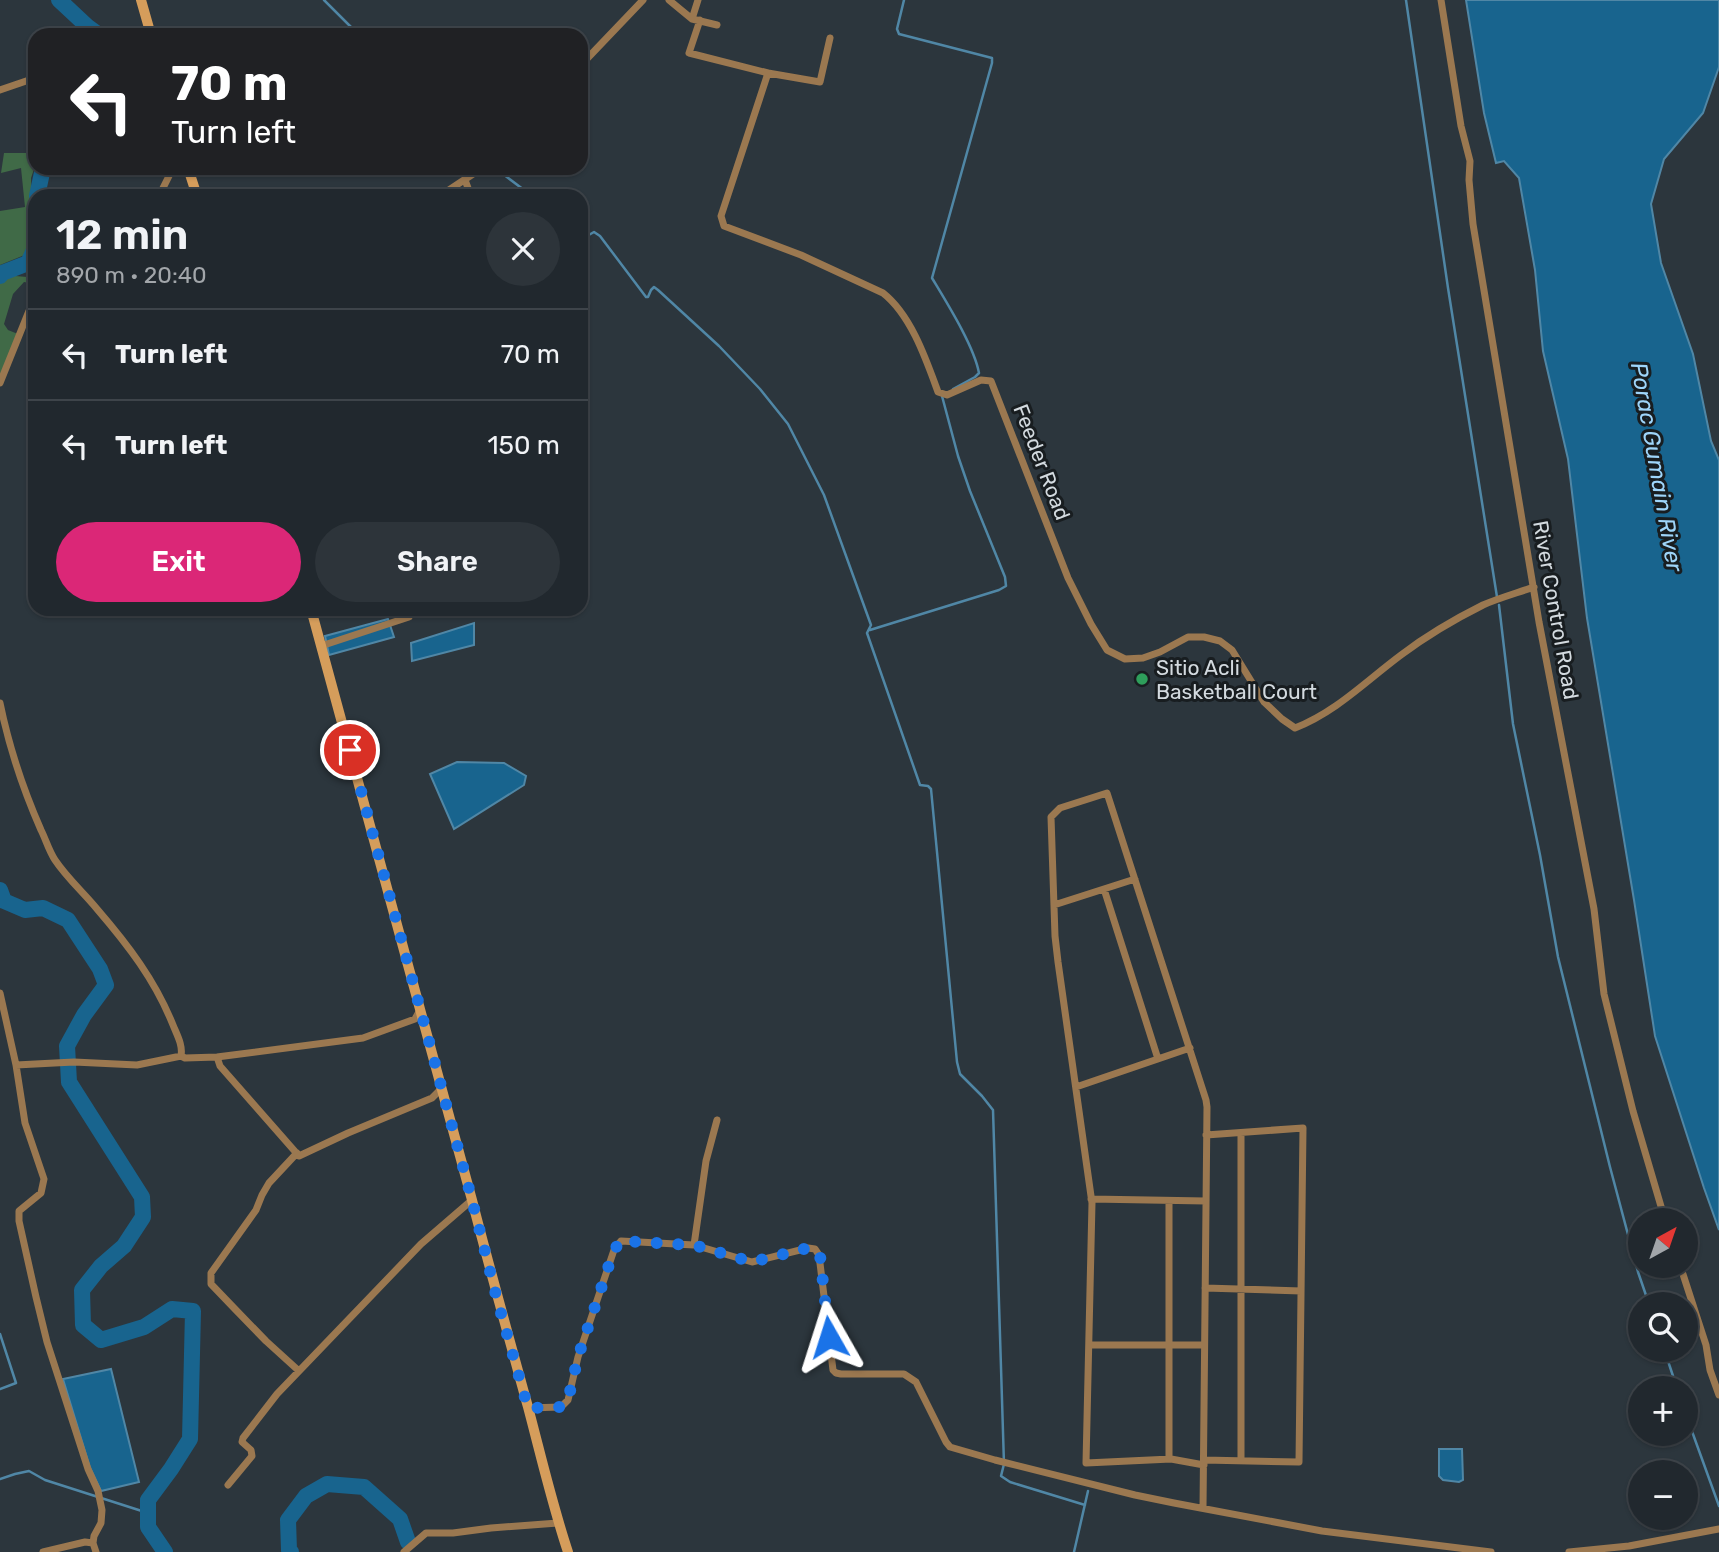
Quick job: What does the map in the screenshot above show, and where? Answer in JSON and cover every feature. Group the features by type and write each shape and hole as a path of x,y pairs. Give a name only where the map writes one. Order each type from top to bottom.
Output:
{"main road":[{"path":"141,0 149,28"},
{"path":"313,616 568,1552"}],"street":[{"path":"588,58 643,0"},
{"path":"669,0 696,19 717,25"},
{"path":"698,0 689,53 768,73 820,82 830,38"},
{"name":"River Control Road","path":"1441,0 1461,126 1470,161 1469,180 1474,224 1534,587 1594,909 1604,994 1633,1111 1661,1208"},
{"name":"Feeder Road","path":"768,73 720,216 724,226 801,255 883,293 903,315 926,359 938,392 947,396 981,380 991,381 1068,578 1107,650 1125,659 1143,658 1188,638 1204,637 1220,641 1232,650 1264,702 1295,728 1312,722 1338,705 1402,654 1443,627 1485,604 1534,587"},
{"path":"0,90 28,80"},
{"path":"451,189 473,175"},
{"path":"466,180 469,189"},
{"path":"0,383 28,313"},
{"path":"321,646 409,617"},
{"path":"0,702 6,733 30,804 54,858 138,958 165,1006 182,1051 181,1056"},
{"path":"1203,1508 1203,1463 1204,1345 1206,1202 1206,1135 1206,1100 1107,793 1060,808 1051,817 1058,962 1091,1199 1086,1463 1169,1460 1203,1463 1299,1462 1303,1128 1206,1135"},
{"path":"1054,905 1135,878"},
{"path":"1104,889 1158,1059"},
{"path":"0,993 19,1065 25,1123 44,1179 41,1193 19,1211 19,1221 47,1342 88,1469 98,1491 102,1523 94,1536 96,1552"},
{"path":"19,1065 74,1062 138,1065 181,1056 217,1057 363,1038 415,1019 420,1009"},
{"path":"1076,1087 1191,1048"},
{"path":"217,1057 220,1066 299,1156 432,1098 442,1088"},
{"path":"694,1245 706,1161 717,1121"},
{"path":"1241,1133 1241,1461"},
{"path":"297,1153 269,1183 256,1210 211,1273 211,1284 299,1371"},
{"path":"1091,1199 1206,1202"},
{"path":"228,1485 252,1456 251,1450 242,1442 243,1438 277,1394 421,1244 472,1200"},
{"path":"1169,1201 1169,1460"},
{"path":"528,1408 561,1407 568,1400 582,1345 614,1250 621,1241 694,1245 752,1262 808,1248 820,1255 833,1370 841,1374 904,1374 911,1377 950,1447 1135,1495 1322,1531 1491,1552"},
{"path":"1684,1278 1719,1395"},
{"path":"1205,1288 1301,1292"},
{"path":"1089,1345 1204,1345"},
{"path":"404,1552 426,1533 558,1523"},
{"path":"1569,1552 1629,1546 1719,1529"},
{"path":"43,1552 85,1542 93,1543"}],"green space":[{"path":"4,153 28,153 28,175 32,175 31,189 28,189 27,254 0,265 0,211 25,207 21,168 1,173"},
{"path":"4,275 27,277 28,283 24,282 13,294 4,324 8,330 18,334 0,377 0,282"}],"water":[{"name":"Porac Gumain River","path":"1466,0 1719,0 1719,67 1703,113 1664,159 1651,204 1661,263 1693,354 1711,441 1719,460 1719,1230 1655,1036 1587,618 1568,459 1543,351 1535,270 1519,178 1504,161 1496,163 1484,113"},
{"path":"388,619 394,637 329,655 325,636"},
{"path":"474,623 474,645 412,661 411,643"},
{"path":"457,762 504,763 526,776 524,785 454,829 430,774"},
{"path":"111,1369 139,1482 101,1491 90,1468 63,1379"},
{"path":"1439,1449 1462,1449 1463,1480 1443,1480 1439,1476"}],"waterway":[{"path":"59,0 89,28"},
{"path":"324,0 352,28"},
{"path":"904,0 897,29 899,34 992,58 932,278 966,338 979,373 953,389"},
{"path":"1406,0 1497,597"},
{"path":"38,189 42,175"},
{"path":"504,175 523,189"},
{"path":"588,235 594,232 600,236 646,297 654,287 658,290 719,346 760,389 788,424 824,495 871,625 867,633 920,785 931,789 957,1062 960,1074 993,1110 1004,1464 1001,1476 1010,1482 1085,1505"},
{"path":"0,276 28,263"},
{"path":"870,630 1006,586 1005,577 958,456 942,396"},
{"path":"1499,605 1513,724 1558,957 1610,1167 1645,1292"},
{"path":"0,890 4,901 25,910 43,908 68,920 100,969 106,985 84,1015 67,1046 69,1082 142,1197 143,1217 124,1246 101,1266 82,1290 83,1325 101,1340 144,1327 172,1309 193,1311 190,1439 148,1500 148,1527 165,1552"},
{"path":"0,1334 16,1383 0,1389"},
{"path":"1668,1362 1673,1376"},
{"path":"1697,1446 1719,1506"},
{"path":"0,1479 29,1471 45,1480 148,1513"},
{"path":"291,1552 288,1520 306,1496 327,1484 364,1487 400,1519 408,1542"},
{"path":"1074,1552 1088,1491"}],"place":[{"name":"Sitio Acli Basketball Court","path":"1142,679"}],"route":[{"path":"350,750 528,1408 561,1407 568,1400 585,1336 614,1250 621,1241 694,1245 752,1262 808,1248 815,1250 820,1255 829,1337"}]}
